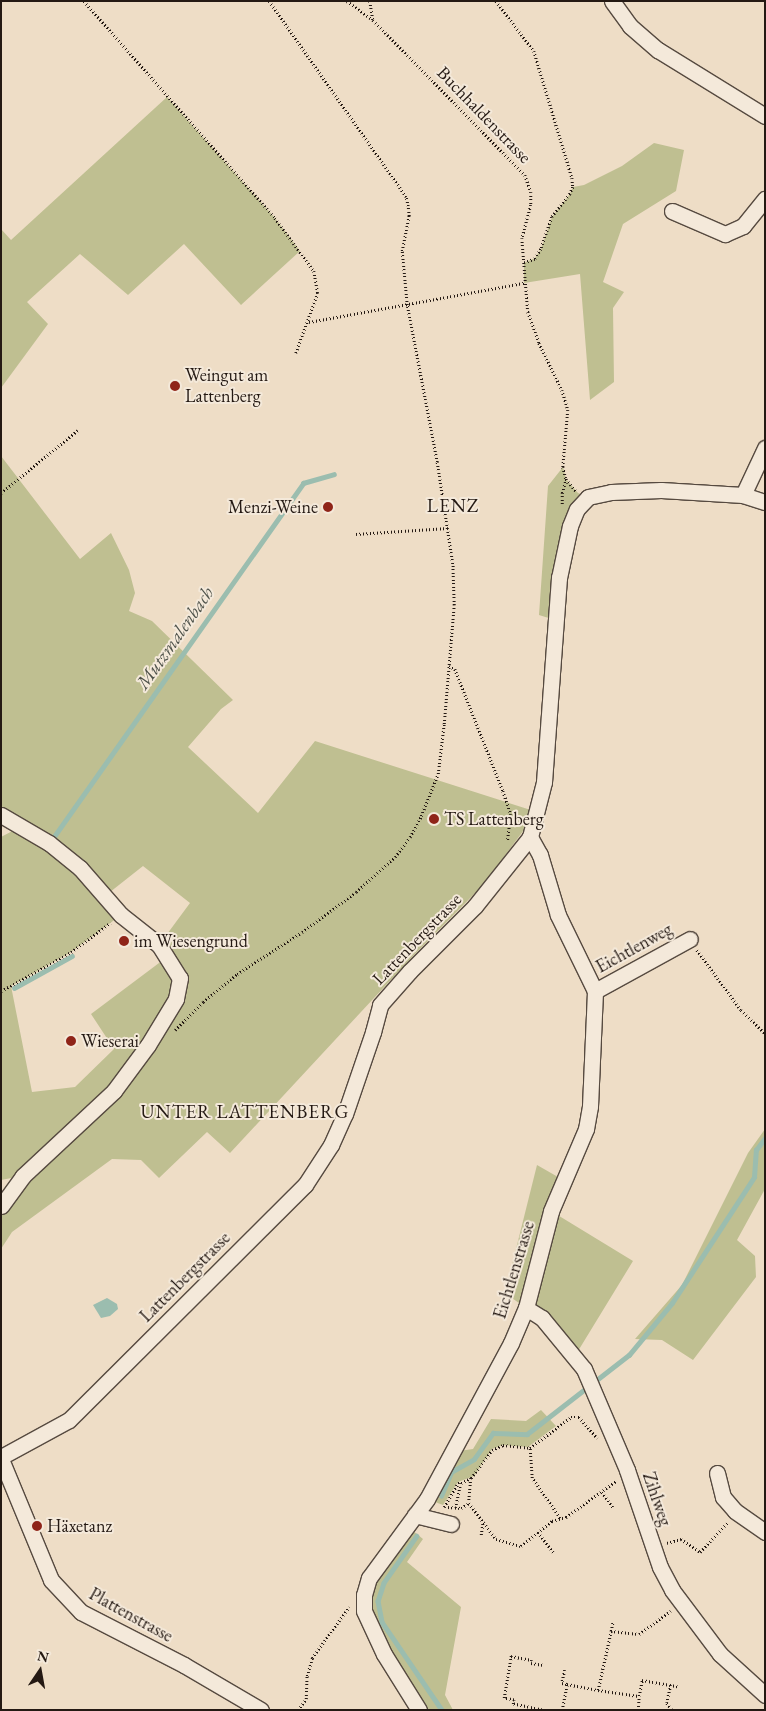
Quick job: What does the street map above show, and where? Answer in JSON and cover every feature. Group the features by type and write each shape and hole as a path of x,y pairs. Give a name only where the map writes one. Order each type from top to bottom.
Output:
{"street":[{"path":"612,1 630,26 658,50 765,116"},
{"path":"672,211 725,234 743,226 765,199"},
{"path":"765,448 743,495 765,502"},
{"name":"Lattenbergstrasse","path":"1,1458 69,1420 305,1185 331,1145 345,1114 373,1032 380,1005 410,971 475,906 530,837 544,782 559,578 570,526 577,509 588,497 611,492 661,490 743,495"},
{"path":"1,815 50,843 80,868 121,914 159,945 180,978 176,999 148,1045 114,1092 23,1176 1,1206"},
{"name":"Eichtlenstrasse","path":"364,1595 369,1578 427,1499 500,1364 526,1308 551,1211 586,1128 590,1106 595,991 558,915 540,855 530,837"},
{"name":"Eichtlenweg","path":"595,991 690,939"},
{"name":"Zihlweg","path":"526,1308 542,1318 584,1369 627,1470 660,1567 682,1604 720,1654 765,1695"},
{"name":"Plattenstrasse","path":"1,1458 51,1580 81,1612 184,1665 261,1710"},
{"path":"717,1473 723,1497 737,1512 765,1532"},
{"path":"415,1515 451,1524"},
{"path":"364,1595 364,1610 384,1654 419,1710"}],"path":[{"path":"84,1 274,218 314,272 318,293 309,322 296,352"},
{"path":"170,1034 203,1002 237,974 302,932 356,892 400,850 421,816 438,774 449,666 454,605 453,567 448,528 407,305 402,251 409,216 406,197 269,1"},
{"name":"Buchhaldenstrasse","path":"347,1 373,20 525,175 531,192 531,205 522,238 524,282 528,312 539,343 562,390 568,410 563,467 566,479"},
{"path":"370,1 373,20"},
{"path":"496,1 534,51 572,178 570,194 552,217 541,249 535,258 524,263"},
{"path":"309,322 524,282"},
{"path":"1,493 78,430"},
{"path":"356,534 448,528"},
{"path":"449,666 455,670 504,791 511,814 507,847 512,861"},
{"path":"1,991 71,952 121,914"},
{"name":"Eichtlenweg","path":"690,939 711,972 741,1010 765,1033"},
{"path":"444,1507 458,1483 471,1478 492,1450 502,1445 530,1448 571,1417 579,1418 601,1444"},
{"path":"530,1448 532,1478 560,1518"},
{"path":"471,1478 469,1503 496,1539 521,1546 552,1521 602,1492 613,1483"},
{"path":"461,1482 455,1508 461,1508 469,1503"},
{"path":"602,1492 613,1507"},
{"path":"681,1539 700,1552 737,1512"},
{"path":"480,1535 483,1522"},
{"path":"538,1532 554,1553"},
{"path":"298,1710 306,1699 307,1676 312,1658 348,1608 364,1595"},
{"path":"611,1630 639,1634 682,1604"},
{"path":"598,1690 612,1621"},
{"path":"542,1710 513,1704 514,1700 504,1698 511,1656 532,1660 531,1663 544,1665"},
{"path":"565,1670 562,1683 639,1696"},
{"path":"503,1679 507,1680"},
{"path":"638,1710 642,1680 677,1686"},
{"path":"562,1710 567,1684"},
{"path":"671,1685 667,1703 672,1710"}],"green space":[{"path":"167,97 275,218 300,251 241,305 184,244 128,295 80,254 27,302 48,324 1,388 1,229 11,240"},
{"path":"654,143 684,150 676,191 623,224 603,282 624,292 613,308 614,382 590,400 580,274 524,283 524,263 535,258 541,249 552,217 570,194 573,187 584,185 622,166"},
{"path":"1,456 80,559 111,533 129,570 135,593 129,611 152,621 233,700 221,709 188,747 258,813 315,741 537,812 484,884 413,956 230,1153 207,1132 159,1178 141,1160 112,1159 12,1232 1,1249 1,1206 22,1176 1,1180 1,837 22,826 1,815","holes":["143,866 190,903 159,945 167,957 91,1014 114,1049 75,1087 32,1092 11,986 71,952 121,915 105,896"]},
{"path":"563,467 566,479 578,493 588,497 577,509 555,620 539,615 548,486"},
{"path":"765,1129 765,1189 737,1240 755,1256 756,1277 693,1360 662,1340 635,1339 682,1285 748,1153"},
{"path":"537,1165 565,1181 551,1211 633,1261 575,1356 526,1308 505,1293"},
{"path":"541,1410 556,1426 528,1447 503,1445 492,1449 474,1476 458,1482 443,1505 427,1499 452,1452 473,1449 491,1419 526,1421"},
{"path":"407,1526 423,1539 407,1562 461,1607 445,1695 453,1710 419,1710 364,1595"}],"shaded area":[{"path":"107,1298 117,1304 118,1309 110,1316 101,1318 93,1305"}],"waterway":[{"name":"Mutzmalenbach","path":"53,838 303,483 334,474"},
{"path":"14,988 72,956"},
{"path":"441,1496 451,1472 474,1459 493,1433 527,1434 629,1355 672,1303 754,1177 756,1150 765,1138"},
{"path":"417,1536 384,1583 378,1601 382,1622 442,1710"}],"place":[{"name":"Weingut am Lattenberg","path":"175,386"},
{"name":"Menzi-Weine","path":"328,507"},
{"name":"TS Lattenberg","path":"434,819"},
{"name":"im Wiesengrund","path":"124,941"},
{"name":"Wieserai","path":"71,1041"},
{"name":"Häxetanz","path":"37,1526"}],"district":[{"name":"LENZ","path":"453,506"},
{"name":"UNTER LATTENBERG","path":"245,1112"}]}
